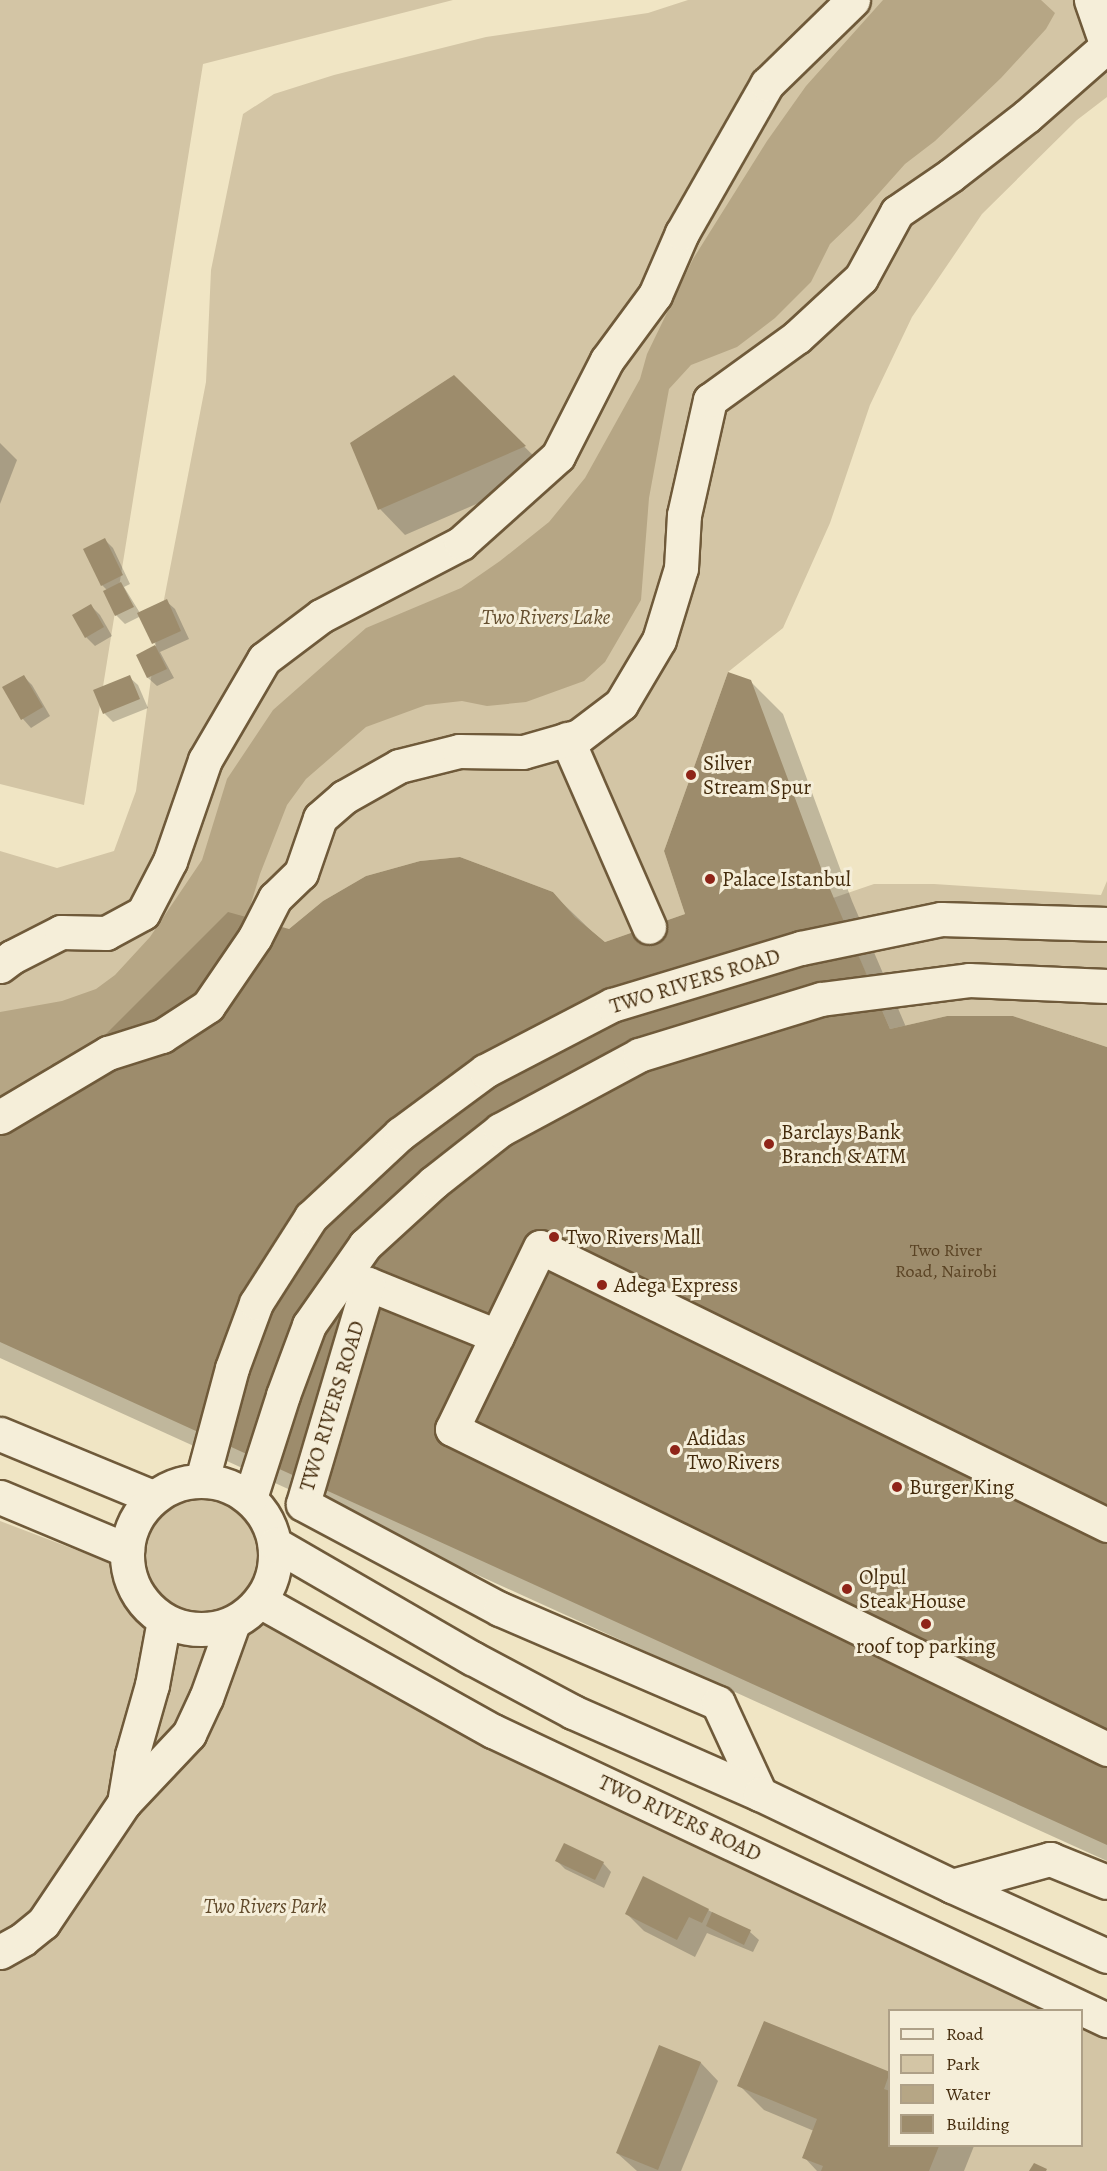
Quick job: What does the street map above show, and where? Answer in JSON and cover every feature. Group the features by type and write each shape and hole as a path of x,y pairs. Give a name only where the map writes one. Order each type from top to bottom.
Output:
{"street":[{"path":"0,966 12,957 61,932 106,933 143,913 170,861 205,760 264,660 321,616 461,543 558,456 607,360 655,295 682,233 767,84 853,0"},
{"path":"0,1117 108,1053 162,1036 208,1006 255,937 275,898 301,873 320,818 344,797 399,765 459,751 523,752 579,736 621,704 659,640 681,568 684,515 710,400 797,337 861,278 897,212 951,175 1027,116 1107,46 1091,0"},
{"path":"567,739 649,927"},
{"name":"TWO RIVERS ROAD","path":"202,1480 232,1368 256,1303 311,1217 400,1134 484,1071 612,1005 801,948 941,919 1107,924"},
{"name":"TWO RIVERS ROAD","path":"250,1498 283,1395 309,1325 366,1245 434,1182 500,1130 639,1054 821,999 969,980 1107,986"},
{"path":"1107,1525 540,1247 452,1429 1107,1749"},
{"name":"TWO RIVERS ROAD","path":"497,1336 368,1284 303,1504 500,1609 718,1703 760,1794"},
{"path":"0,1434 153,1497"},
{"path":"202,1480 236,1488 250,1498 270,1527 275,1544 274,1574 260,1601 248,1614 233,1623 210,1630 186,1628 164,1620 147,1607 136,1590 129,1571 127,1550 131,1531 140,1512 153,1497 184,1482 202,1480"},
{"path":"0,1497 127,1550"},
{"path":"275,1544 472,1658 573,1712 760,1794 952,1886 1107,1956"},
{"name":"TWO RIVERS ROAD","path":"260,1601 493,1731 1107,2020"},
{"path":"124,1803 132,1755 152,1685 164,1620"},
{"path":"0,1952 24,1939 43,1923 124,1803 189,1734 206,1698 233,1623"},
{"path":"952,1886 1050,1859 1107,1882"}],"green space":[{"path":"0,0 453,0 203,64 84,805 0,784"},
{"path":"688,0 1107,0 1107,97 1077,120 982,214 912,317 870,405 830,523 783,628 728,672 664,851 685,914 605,942 575,917 553,892 460,857 420,861 366,876 323,901 289,929 0,1131 0,851 57,868 114,851 136,791 156,641 206,382 211,270 243,114 274,94 334,75 486,37 648,13"},
{"path":"1107,881 1107,1047 1013,1016 947,1016 890,1029 833,898 874,884 934,884 1101,895"},
{"name":"Two Rivers Park","path":"205,1492 221,1495 248,1514 262,1543 263,1560 255,1585 231,1609 370,1662 1082,2009 888,2009 888,2147 1083,2147 1083,2009 1107,2021 1107,2171 0,2171 0,1521 142,1575 139,1550 142,1534 149,1519 160,1506 173,1498"}],"water":[{"name":"Two Rivers Lake","path":"883,0 1041,0 1055,13 1046,29 1001,78 935,141 905,164 855,220 830,244 811,282 775,318 737,347 691,365 669,389 649,498 641,600 605,662 584,681 526,702 487,706 462,701 426,705 366,727 306,779 287,805 260,874 249,910 230,949 139,1025 52,1064 0,1101 0,1012 62,1001 96,989 115,975 150,937 202,860 227,779 273,710 366,628 461,588 500,561 549,522 585,478 640,379 647,354 693,259 767,141 806,86"}],"building":[{"path":"454,375 526,446 378,510 350,443"},
{"path":"105,538 123,575 101,586 83,549"},
{"path":"121,582 134,607 115,616 103,591"},
{"path":"167,599 181,631 152,644 137,613"},
{"path":"91,604 104,627 85,638 72,615"},
{"path":"155,645 167,669 147,678 136,655"},
{"name":"Two Rivers Mall","path":"728,672 751,680 821,868 890,1029 947,1016 1013,1016 1107,1047 1107,1845 0,1342 0,1131 52,1064 94,1046 228,912 289,929 323,901 366,876 420,861 460,857 553,892 575,917 605,942 685,914 664,851"},
{"path":"24,675 43,707 21,720 2,687"},
{"path":"130,675 140,699 103,714 93,690"},
{"path":"564,1843 604,1862 595,1880 555,1861"},
{"path":"643,1876 709,1909 702,1923 689,1917 677,1940 625,1914"},
{"path":"712,1912 751,1930 744,1945 706,1926"},
{"path":"764,2021 888,2071 884,2089 888,2090 888,2147 939,2147 929,2171 821,2171 823,2166 802,2158 817,2119 737,2086"},
{"path":"659,2045 701,2062 658,2170 616,2153"},
{"path":"1034,2163 1047,2169 1046,2171 1029,2171"}],"place":[{"name":"Silver Stream Spur","path":"691,775"},
{"name":"Palace Istanbul","path":"710,879"},
{"name":"Barclays Bank Branch & ATM","path":"769,1144"},
{"name":"Two Rivers Mall","path":"554,1237"},
{"name":"Adega Express","path":"602,1285"},
{"name":"Adidas Two Rivers","path":"675,1450"},
{"name":"Burger King","path":"897,1487"},
{"name":"Olpul Steak House","path":"847,1589"},
{"name":"roof top parking","path":"926,1624"}]}
